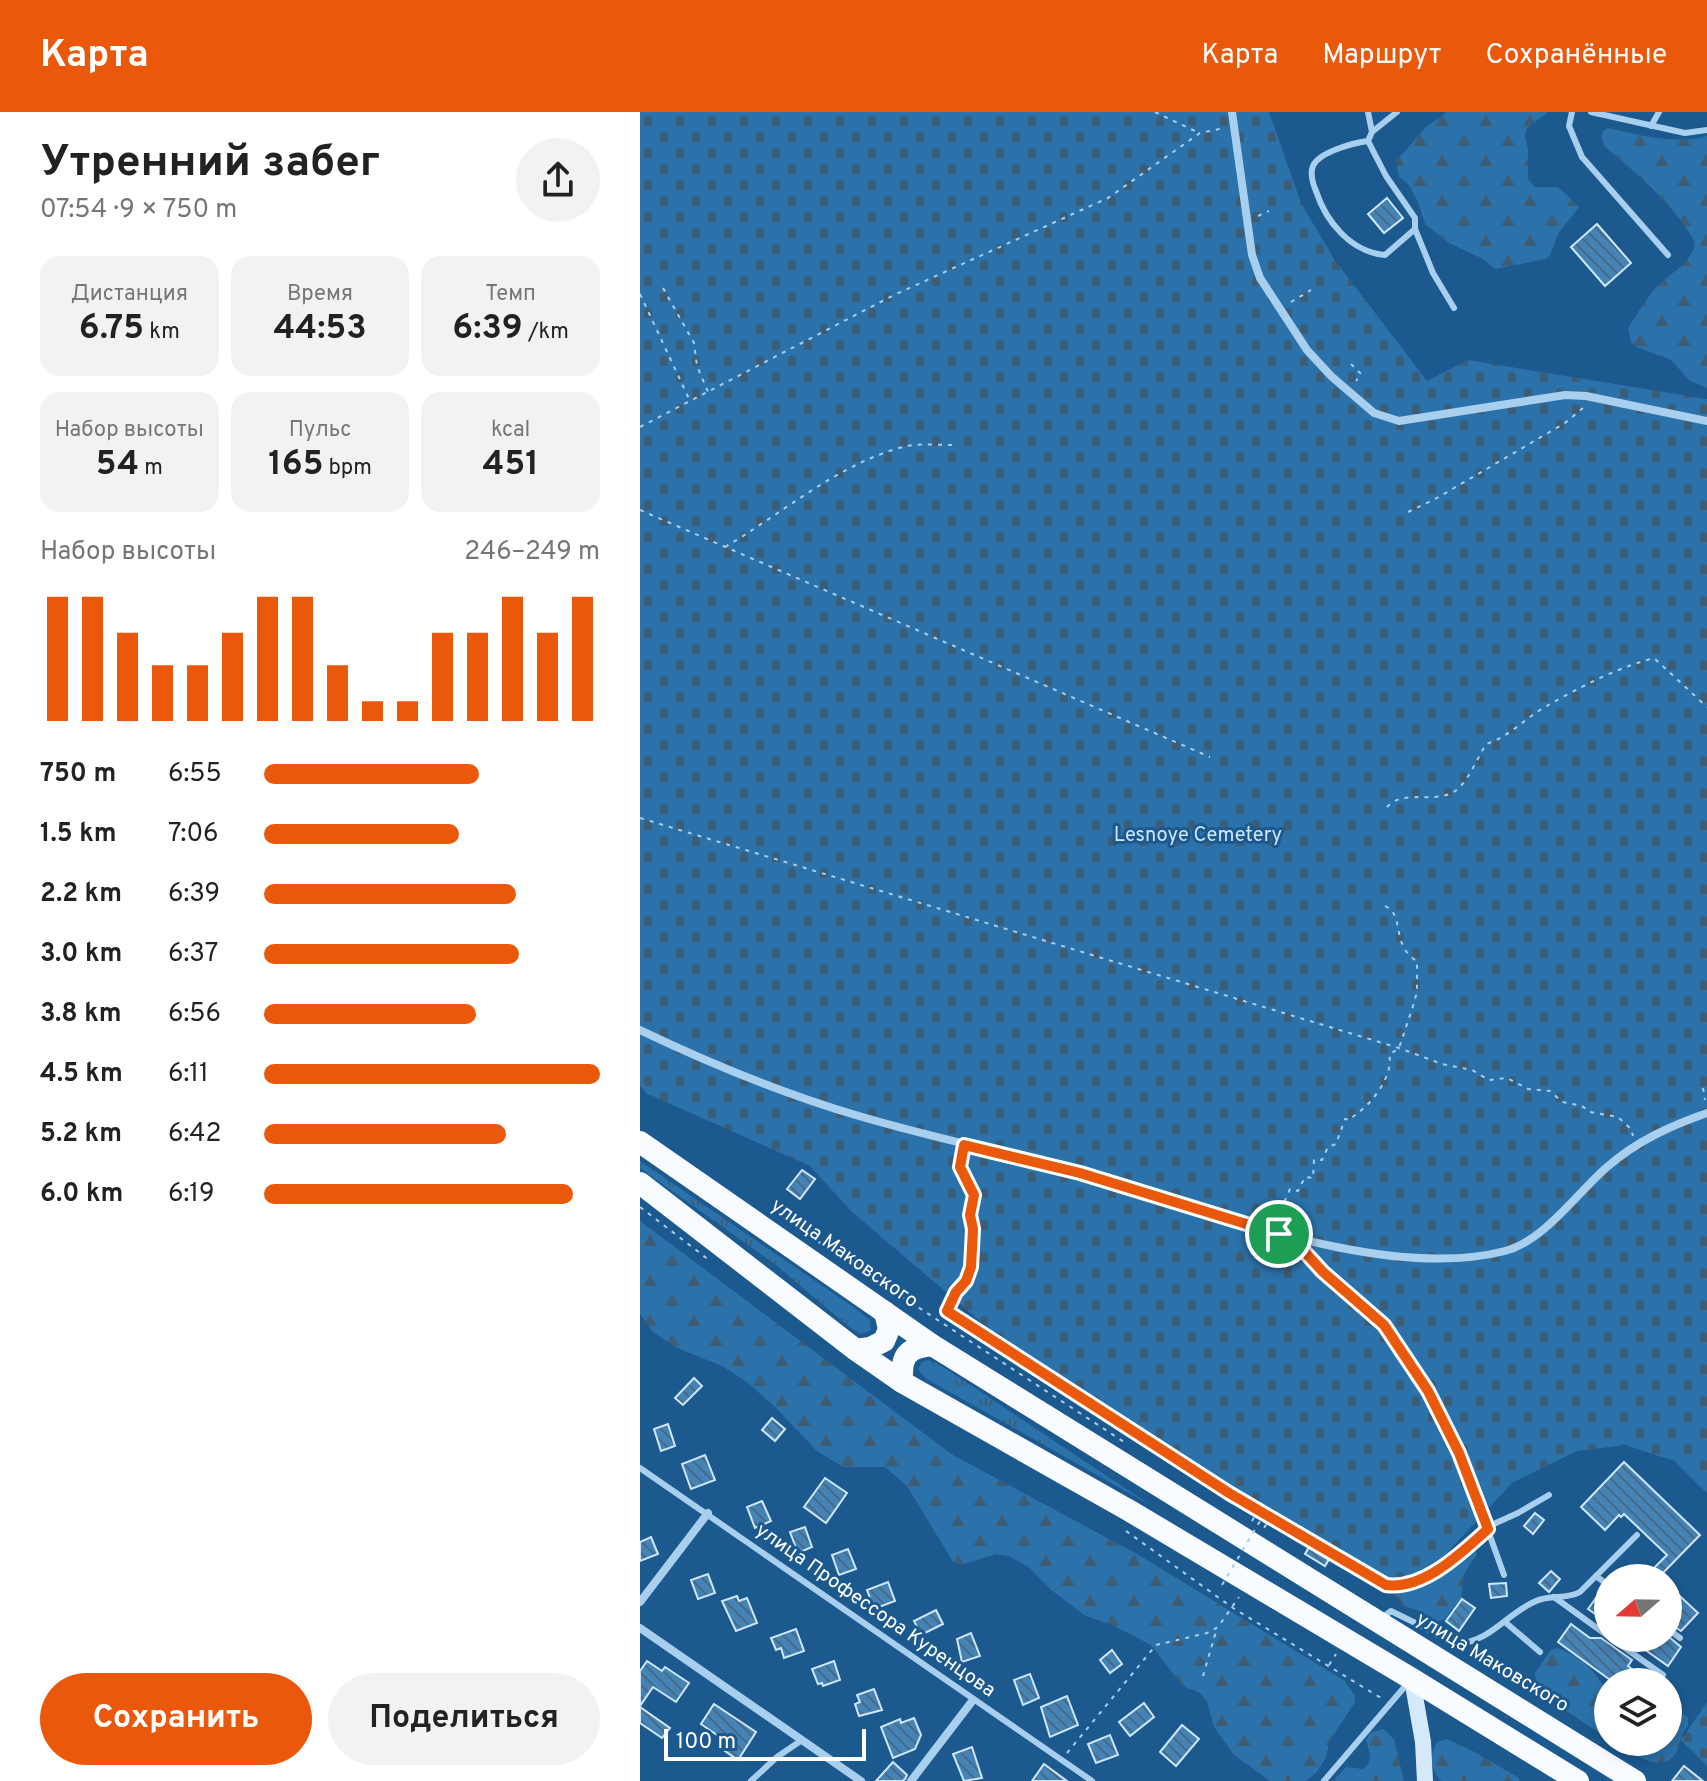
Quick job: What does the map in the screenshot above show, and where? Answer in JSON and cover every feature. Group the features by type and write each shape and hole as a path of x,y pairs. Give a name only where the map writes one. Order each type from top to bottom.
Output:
{"highway":[{"name":"улица Маковского","path":"640,1142 932,1345 1635,1781"},
{"path":"640,1183 902,1382 1130,1511 1578,1781"},
{"path":"856,1350 884,1341 889,1329 885,1312"},
{"path":"902,1382 901,1368 905,1356 915,1347 932,1345"}],"main road":[{"path":"1412,1679 1423,1742 1425,1781"}],"street":[{"path":"1232,112 1252,255 1260,278 1307,350 1374,413 1399,421 1565,395 1707,421"},
{"path":"640,1030 699,1058 857,1116 1080,1173 1292,1238 1388,1254 1465,1259 1510,1250 1542,1230 1608,1167 1638,1144 1667,1128 1707,1113"},
{"path":"640,1602 708,1513"},
{"path":"640,1628 861,1781"},
{"path":"911,1781 973,1700"}],"lane":[{"path":"1368,112 1372,132"},
{"path":"1368,141 1372,132 1397,112"},
{"path":"1572,112 1569,126 1582,157 1668,255"},
{"path":"1591,112 1685,133 1707,130"},
{"path":"1651,126 1659,112"},
{"path":"1368,141 1381,167 1415,218 1415,229 1433,273 1454,308"},
{"path":"1368,141 1346,144 1314,163 1314,186 1321,207 1332,224 1369,254 1385,255 1415,229"},
{"path":"1292,1238 1323,1272 1384,1325 1434,1404 1459,1453 1504,1575"},
{"name":"улица Профессора Куренцова","path":"640,1468 1092,1781"},
{"path":"1487,1528 1549,1495"},
{"path":"1608,1564 1637,1535"},
{"path":"1376,1621 1391,1611 1458,1644 1485,1637 1535,1601 1574,1595 1594,1578"},
{"path":"1554,1597 1594,1626"},
{"path":"1505,1622 1540,1652"},
{"path":"1631,1652 1653,1668"},
{"path":"1324,1781 1412,1679"},
{"path":"751,1781 777,1757 802,1740"}],"path":[{"path":"1155,112 1200,133"},
{"path":"640,427 894,295 1108,198 1200,133 1236,127"},
{"path":"663,288 694,343 697,366 709,393"},
{"path":"1281,310 1311,290"},
{"path":"640,294 690,402"},
{"path":"1348,391 1361,374 1351,364"},
{"path":"1408,512 1565,423 1594,398"},
{"path":"724,547 767,523 807,493 862,462 905,446 953,445"},
{"path":"640,510 1210,757"},
{"path":"1387,807 1393,800 1403,797 1420,799 1444,795 1459,788 1486,744 1500,740 1542,708 1628,665 1654,658 1707,707"},
{"path":"640,818 1399,1048 1442,1064 1472,1070 1489,1080 1507,1078 1528,1089 1550,1091 1562,1102 1582,1106 1590,1112 1618,1117 1631,1129 1638,1144"},
{"path":"1279,1234 1282,1207 1290,1189 1298,1191 1305,1177 1313,1178 1314,1160 1322,1160 1328,1147 1336,1144 1345,1119 1350,1120 1364,1109 1387,1077 1391,1060 1389,1055 1399,1048 1417,992 1417,961 1410,957 1397,937 1398,923 1393,912 1381,905"},
{"path":"1703,1088 1707,1113"},
{"path":"944,1316 971,1267 973,1229 970,1215 974,1195 960,1167 964,1145"},
{"path":"875,1279 1127,1444"},
{"path":"947,1311 1218,1486 1386,1585 1399,1587 1419,1581 1468,1547 1487,1528"},
{"path":"1252,1522 1257,1512 1269,1520 1266,1525"},
{"path":"1222,1585 1263,1516"},
{"path":"1203,1676 1218,1627 1240,1596"},
{"path":"1233,1608 1389,1702"},
{"path":"1062,1760 1156,1645 1207,1633 1218,1627"},
{"path":"1328,1666 1336,1654"}],"green space":[{"name":"Lesnoye Cemetery","path":"640,112 1269,112 1301,203 1334,259 1427,381 1468,360 1707,399 1707,1493 1674,1461 1625,1445 1577,1451 1512,1483 1431,1570 1403,1587 1366,1570 1205,1477 1019,1354 852,1212 810,1166 648,1094 640,1086"},
{"path":"1447,112 1548,112 1527,128 1528,179 1535,187 1558,187 1579,207 1558,234 1546,259 1495,269 1483,259 1449,243 1425,224 1418,202 1408,184 1399,177 1396,161 1426,127"},
{"path":"1608,128 1682,140 1707,136 1707,388 1690,381 1671,360 1631,342 1628,328 1643,304 1659,284 1690,256 1695,242 1666,203 1605,147 1601,136"},
{"path":"640,1161 859,1311 870,1320 871,1330 861,1334 848,1326 776,1265 640,1168"},
{"path":"640,1221 953,1455 1137,1554 1345,1681 1355,1696 1355,1702 1330,1740 1326,1757 1317,1772 1306,1781 1270,1781 1234,1755 1214,1727 1207,1701 1200,1693 1183,1686 1151,1645 1084,1615 1050,1589 1030,1568 1009,1556 996,1554 961,1565 953,1562 907,1486 885,1467 843,1467 817,1451 747,1382 722,1366 675,1347 652,1331 640,1314"},
{"path":"926,1360 937,1363 1152,1506 925,1378 918,1369"},
{"path":"1459,1544 1473,1547 1477,1554 1464,1574 1461,1598 1444,1620 1437,1621 1402,1606 1395,1595 1397,1589 1432,1571"},
{"path":"1557,1648 1573,1655 1594,1673 1594,1729 1553,1700 1537,1682 1535,1673 1551,1650"},
{"path":"1707,1702 1707,1766 1682,1739"},
{"path":"1682,1714 1688,1717 1688,1726 1682,1737"},
{"path":"1383,1729 1394,1739 1404,1781 1333,1781 1346,1767 1363,1769 1369,1763 1366,1740 1370,1733"},
{"path":"1447,1739 1519,1778 1519,1781 1441,1781 1433,1767 1432,1757 1437,1742"},
{"path":"1637,1756 1673,1756 1662,1763"}],"building":[{"path":"1387,198 1403,218 1384,233 1368,214"},
{"path":"1597,224 1631,263 1605,286 1571,247"},
{"path":"802,1170 815,1179 800,1199 787,1189"},
{"path":"694,1378 702,1386 683,1405 675,1398"},
{"path":"772,1418 785,1429 775,1441 762,1430"},
{"path":"668,1424 675,1446 661,1451 654,1429"},
{"path":"705,1455 715,1480 691,1489 682,1464"},
{"path":"1624,1462 1700,1535 1672,1564 1658,1564 1667,1555 1624,1514 1619,1515 1605,1530 1581,1507"},
{"path":"825,1478 847,1493 826,1523 804,1507"},
{"path":"762,1501 771,1521 755,1528 747,1507"},
{"path":"1535,1513 1544,1520 1533,1534 1524,1526"},
{"path":"805,1527 812,1547 798,1553 790,1532"},
{"path":"651,1537 658,1554 640,1561 640,1542"},
{"path":"1312,1542 1332,1554 1325,1566 1305,1554"},
{"path":"848,1549 856,1569 839,1575 832,1555"},
{"path":"1551,1571 1560,1579 1549,1592 1539,1583"},
{"path":"708,1574 715,1593 698,1599 691,1580"},
{"path":"888,1582 895,1601 874,1609 867,1590"},
{"path":"1506,1583 1507,1596 1491,1598 1489,1584"},
{"path":"737,1596 739,1601 747,1598 757,1623 736,1631 722,1601"},
{"path":"1682,1598 1698,1613 1682,1630"},
{"path":"1462,1599 1475,1608 1459,1631 1446,1621"},
{"path":"936,1610 943,1624 921,1635 914,1621"},
{"path":"1571,1624 1594,1638 1594,1652 1621,1652 1632,1660 1628,1666 1630,1668 1594,1668 1558,1642"},
{"path":"796,1629 804,1651 784,1658 781,1648 776,1650 771,1638"},
{"path":"971,1633 980,1656 962,1662 957,1639"},
{"path":"1112,1650 1122,1664 1110,1673 1100,1660"},
{"path":"1648,1652 1678,1652 1668,1666"},
{"path":"647,1661 662,1671 665,1667 689,1683 676,1702 653,1687 640,1706 640,1671"},
{"path":"834,1661 840,1680 823,1686 822,1683 818,1684 812,1669"},
{"path":"1030,1674 1039,1698 1023,1705 1014,1680"},
{"path":"874,1689 882,1710 859,1716 855,1704 860,1702 857,1695"},
{"path":"1067,1696 1078,1725 1050,1737 1041,1707"},
{"path":"1144,1703 1154,1717 1130,1736 1119,1722"},
{"path":"714,1704 756,1732 738,1760 722,1749 727,1742 701,1724"},
{"path":"640,1707 670,1728 662,1738 640,1723"},
{"path":"914,1718 921,1735 915,1749 893,1758 881,1727 900,1719 901,1723"},
{"path":"1182,1725 1199,1739 1176,1766 1160,1752"},
{"path":"1110,1735 1118,1755 1096,1763 1088,1744"},
{"path":"972,1747 982,1778 964,1781 953,1754"},
{"path":"893,1762 907,1775 905,1779 876,1781"},
{"path":"1044,1764 1067,1781 1032,1781"},
{"path":"1684,1766 1703,1781 1672,1781"}],"route":[{"path":"964,1145 1080,1173 1279,1234 1292,1238 1323,1272 1384,1325 1428,1391 1478,1500 1488,1529 1419,1581 1399,1587 1386,1585 1131,1432 947,1311 971,1267 973,1229 970,1215 974,1195 960,1167 964,1145"}]}
